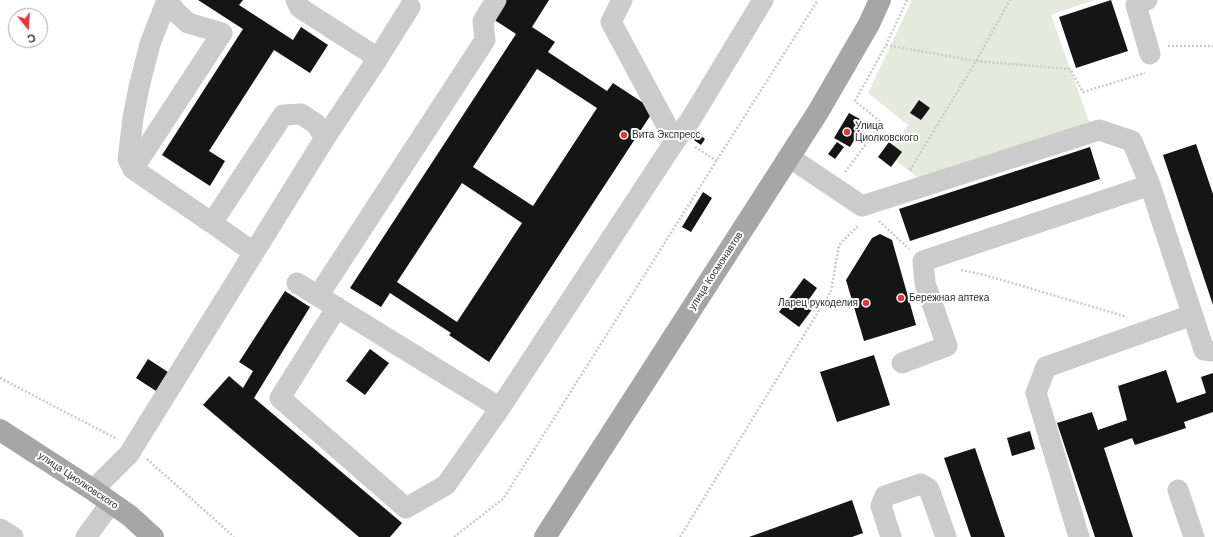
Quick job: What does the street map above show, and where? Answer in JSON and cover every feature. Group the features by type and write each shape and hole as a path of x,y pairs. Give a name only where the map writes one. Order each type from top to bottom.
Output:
{"main road":[{"name":"улица Космонавтов","path":"547,536 818,112 869,24 880,0"},
{"name":"улица Циолковского","path":"0,430 93,490 130,516 153,537"}],"street":[{"path":"167,0 150,44 139,87 133,118 128,159 133,169 212,222 253,252"},
{"path":"133,169 222,33 188,23 176,12 170,0"},
{"path":"296,0 300,8 378,58"},
{"path":"318,296 485,40 483,21 496,0"},
{"path":"622,0 611,22 676,139"},
{"path":"337,307 280,398 406,508 446,486 500,408 676,139 691,119 763,0"},
{"path":"1147,0 1136,5 1150,54"},
{"path":"93,490 129,454 253,252 325,138 378,58 408,2"},
{"path":"212,222 283,115 301,114 316,124 325,138"},
{"path":"789,157 866,210 894,196 1099,130 1132,141 1150,185 1204,350 1213,351"},
{"path":"902,363 947,346 925,283 923,261 1150,185"},
{"path":"297,283 500,408"},
{"path":"1079,537 1036,393 1046,367 1192,315"},
{"path":"891,537 881,506 885,496 921,484 929,489 946,537"},
{"path":"1178,490 1194,537"},
{"path":"86,537 111,503"},
{"path":"0,529 13,537"}],"path":[{"path":"454,537 503,499 818,0"},
{"path":"834,187 882,123 855,101 886,45 907,0"},
{"path":"894,196 976,61 1010,0"},
{"path":"886,45 976,61 1070,69 1083,92 1156,69 1150,54 1158,45 1213,46"},
{"path":"676,139 716,161"},
{"path":"680,537 831,291 839,245 866,210 923,261"},
{"path":"954,268 985,275 1129,318"}],"shaded area":[{"path":"912,0 1094,0 1051,15 1090,124 918,178 888,154 908,125 868,93"}],"building":[{"path":"198,0 243,0 239,5 293,40 301,27 328,45 310,73 274,50 209,151 225,161 210,186 162,155 243,29"},
{"path":"505,0 549,0 532,27 555,42 548,52 607,91 613,83 654,110 489,362 449,335 451,333 390,293 381,307 350,288 516,34 493,19","holes":["537,69 597,108 533,206 473,167","462,183 522,223 457,322 397,282"]},
{"path":"1111,0 1128,51 1076,68 1059,17"},
{"path":"919,100 930,108 921,120 910,113"},
{"path":"849,113 865,122 850,147 834,138"},
{"path":"692,129 705,139 701,145 688,136"},
{"path":"837,142 844,147 835,159 828,154"},
{"path":"889,142 902,152 891,167 878,157"},
{"path":"1196,144 1213,194 1213,305 1163,155"},
{"path":"1090,147 1100,179 910,241 899,209"},
{"path":"703,192 712,198 691,232 682,227"},
{"path":"880,234 892,240 916,325 864,341 846,280 872,238"},
{"path":"804,278 817,288 810,298 817,303 799,327 779,312"},
{"path":"285,291 310,307 254,398 402,523 390,537 359,537 203,405 229,376 243,388 253,371 239,362"},
{"path":"370,349 389,363 365,395 346,381"},
{"path":"874,355 890,405 837,422 820,372"},
{"path":"148,359 168,372 156,391 136,378"},
{"path":"1166,370 1177,403 1206,393 1201,377 1213,373 1213,412 1184,422 1186,428 1135,445 1132,438 1104,448 1133,537 1095,537 1057,423 1092,412 1098,430 1127,420 1118,386"},
{"path":"1030,431 1035,449 1012,456 1007,438"},
{"path":"975,448 1005,537 971,537 944,458"},
{"path":"852,500 863,533 852,537 749,537"}],"place":[{"name":"Улица Циолковского","path":"847,132"},
{"name":"Вита Экспресс","path":"624,135"},
{"name":"Бережная аптека","path":"901,298"},
{"name":"Ларец рукоделия","path":"866,303"}]}
